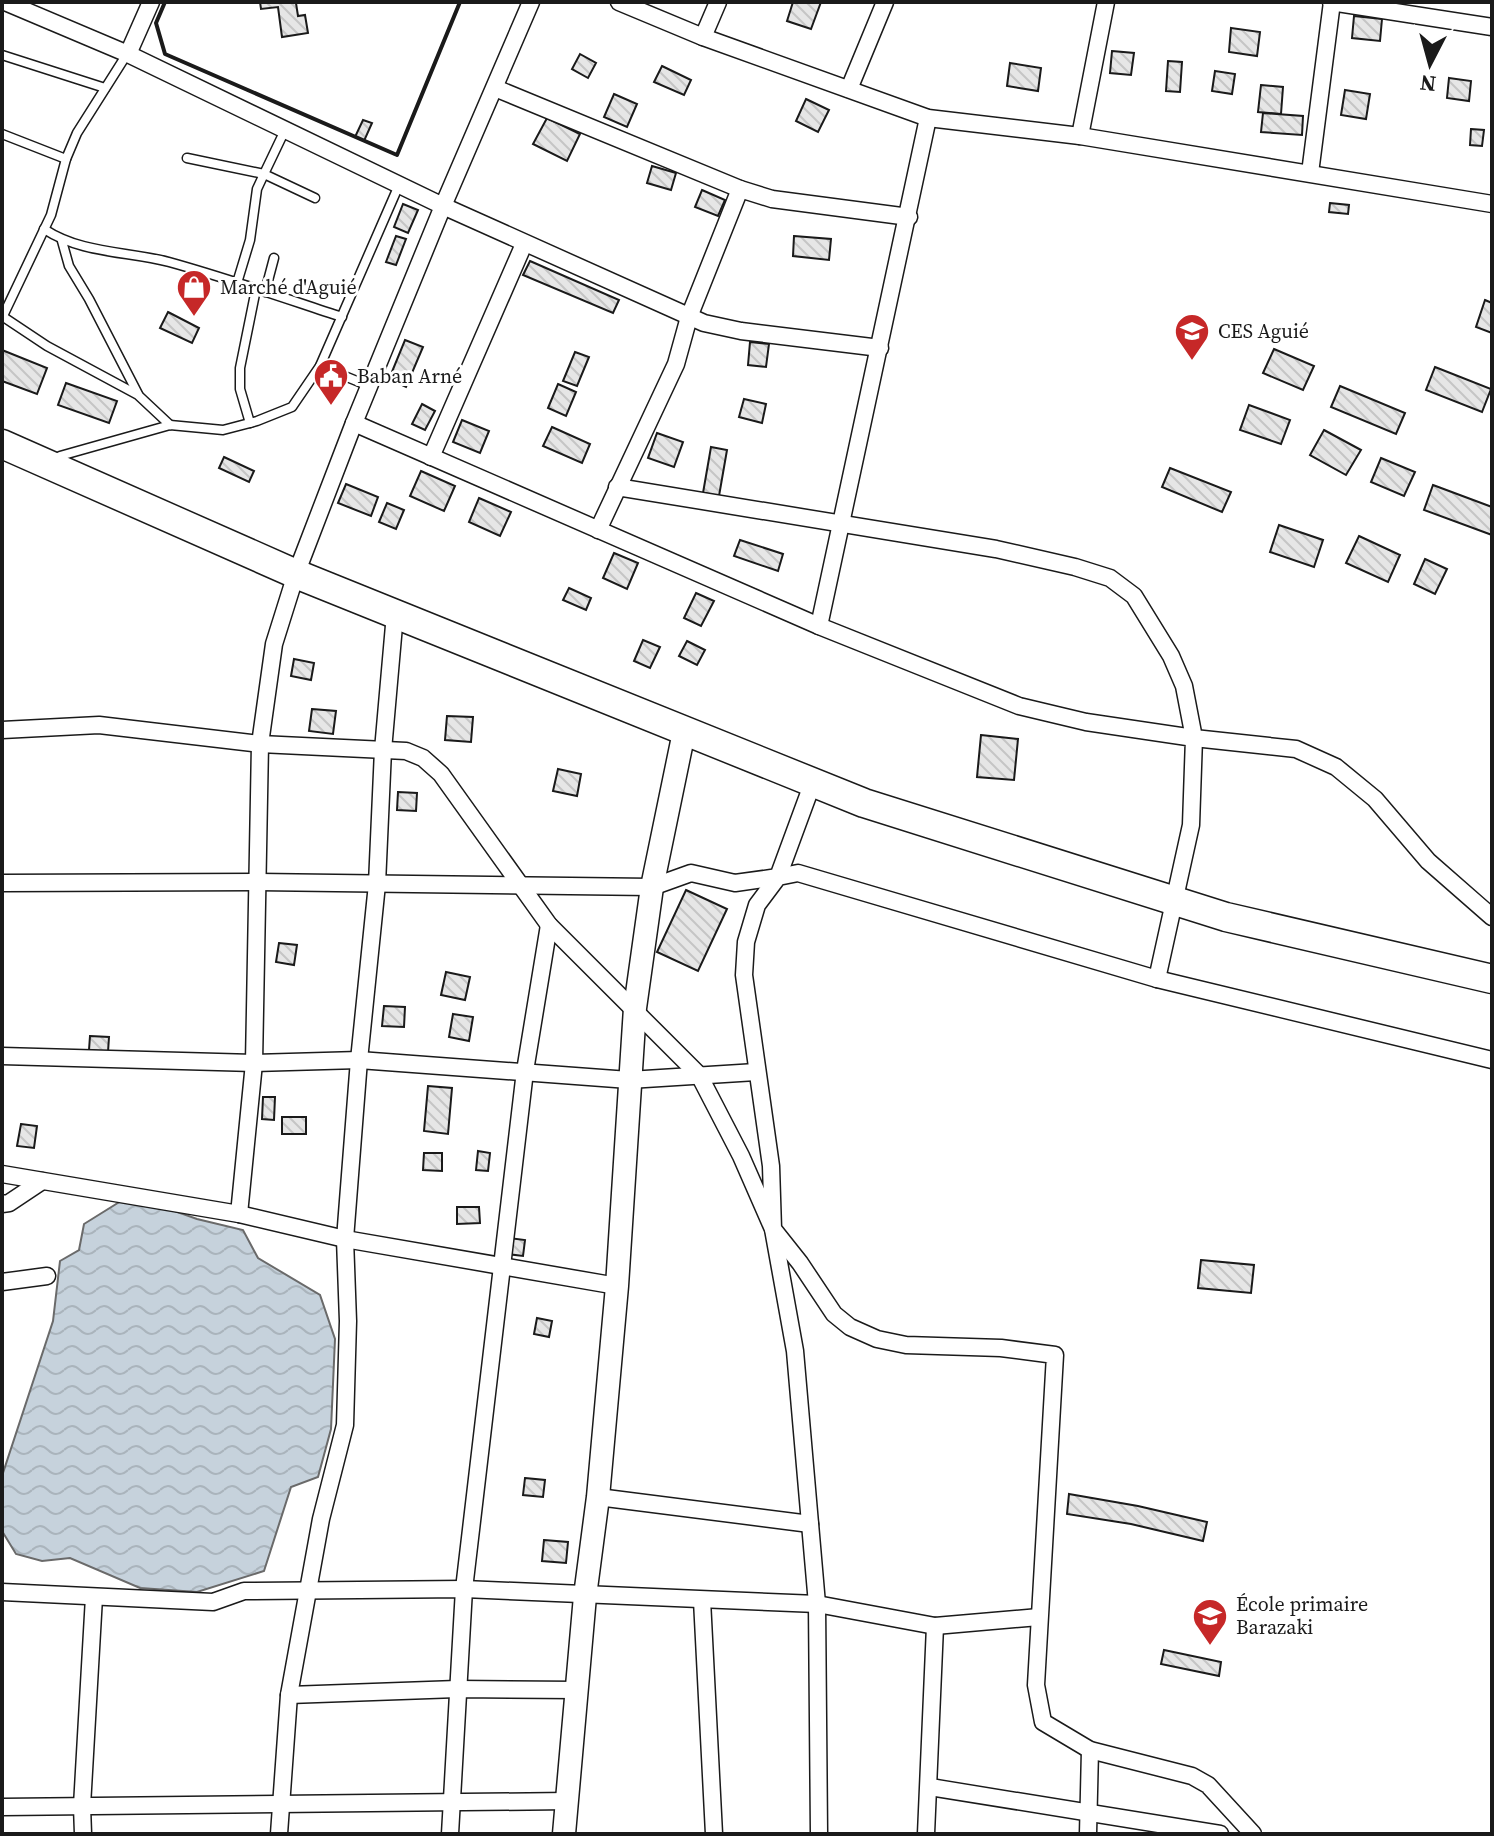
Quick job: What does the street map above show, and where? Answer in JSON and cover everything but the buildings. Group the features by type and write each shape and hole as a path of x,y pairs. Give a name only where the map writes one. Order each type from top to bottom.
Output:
{"highway":[{"path":"2,444 296,574 864,803 1175,901 1300,935 1492,979"}],"street":[{"path":"5,2 128,54 524,244 689,317 741,331 880,348"},
{"path":"128,54 151,2"},
{"path":"239,1214 254,1063 260,744 274,644 296,574 354,423 531,2"},
{"path":"619,2 703,37 928,118 1080,136 1492,204"},
{"path":"703,37 718,2"},
{"path":"849,89 885,2"},
{"path":"1080,136 1106,2"},
{"path":"1310,173 1332,2 1492,27"},
{"path":"495,88 740,189 772,199 909,217"},
{"path":"819,626 928,118"},
{"path":"598,530 676,364 689,317 740,189"},
{"path":"431,457 524,244"},
{"path":"354,423 819,626 1019,706 1086,722 1296,749 1336,767 1375,799 1428,861 1492,917"},
{"path":"617,487 996,549 1110,578 1134,596 1171,656 1184,686 1194,738 1191,825 1157,979"},
{"path":"279,1834 289,1695 321,1519 345,1425 348,1321 345,1239 377,884 383,750 395,614"},
{"path":"2,730 99,725 260,744 406,751 423,758 441,774 549,925 699,1075 741,1156 773,1229 834,1314 850,1327 877,1339 906,1345 1001,1348 1055,1355 1036,1685 1043,1722 1090,1750 1192,1776 1208,1785 1253,1834"},
{"path":"564,1834 617,1286 635,1008 652,887 684,732"},
{"path":"813,782 778,877 757,905 746,942 744,975 771,1166 773,1229 795,1351 817,1604 819,1834"},
{"path":"2,883 258,882 652,887 691,873 735,883 798,873 1157,979 1492,1060"},
{"path":"450,1834 464,1589 525,1071 549,925"},
{"path":"2,1056 254,1063 359,1060 629,1080 756,1072"},
{"path":"2,1174 239,1214 345,1239 617,1286"},
{"path":"2,1204 9,1203 42,1181"},
{"path":"2,1282 47,1276"},
{"path":"598,1497 810,1524"},
{"path":"2,1592 213,1602 244,1591 464,1589 817,1604 935,1626 1039,1617"},
{"path":"83,1834 94,1597"},
{"path":"702,1600 714,1834"},
{"path":"926,1834 935,1626"},
{"path":"289,1695 457,1689 578,1690"},
{"path":"1088,1834 1090,1750"},
{"path":"930,1787 1220,1834"},
{"path":"2,1807 569,1801"}],"lane":[{"path":"128,54 77,133 66,159 51,215 2,317 47,346 138,395 170,425"},
{"path":"2,55 105,88"},
{"path":"237,283 250,240 257,189 285,130"},
{"path":"2,134 66,159"},
{"path":"187,158 264,174 315,198"},
{"path":"55,468 60,456 170,425 223,430 292,407 320,366 399,185"},
{"path":"44,229 62,241 166,261 342,317"},
{"path":"62,241 69,266 138,395"},
{"path":"250,423 240,389 240,368 261,290 274,258"},
{"path":"320,366 369,386"}],"water":[{"path":"121,1201 158,1205 197,1219 243,1230 258,1258 320,1295 335,1339 331,1429 318,1477 291,1487 264,1571 197,1592 140,1588 70,1558 42,1561 16,1554 2,1531 2,1476 53,1321 60,1261 79,1250 84,1224"}],"wall":[{"path":"165,2 156,23 165,54 397,155 460,2"}],"place":[{"name":"Marché d'Aguié","path":"194,318"},
{"name":"CES Aguié","path":"1192,362"},
{"name":"Baban Arné","path":"331,407"},
{"name":"École primaire Barazaki","path":"1210,1647"}]}
